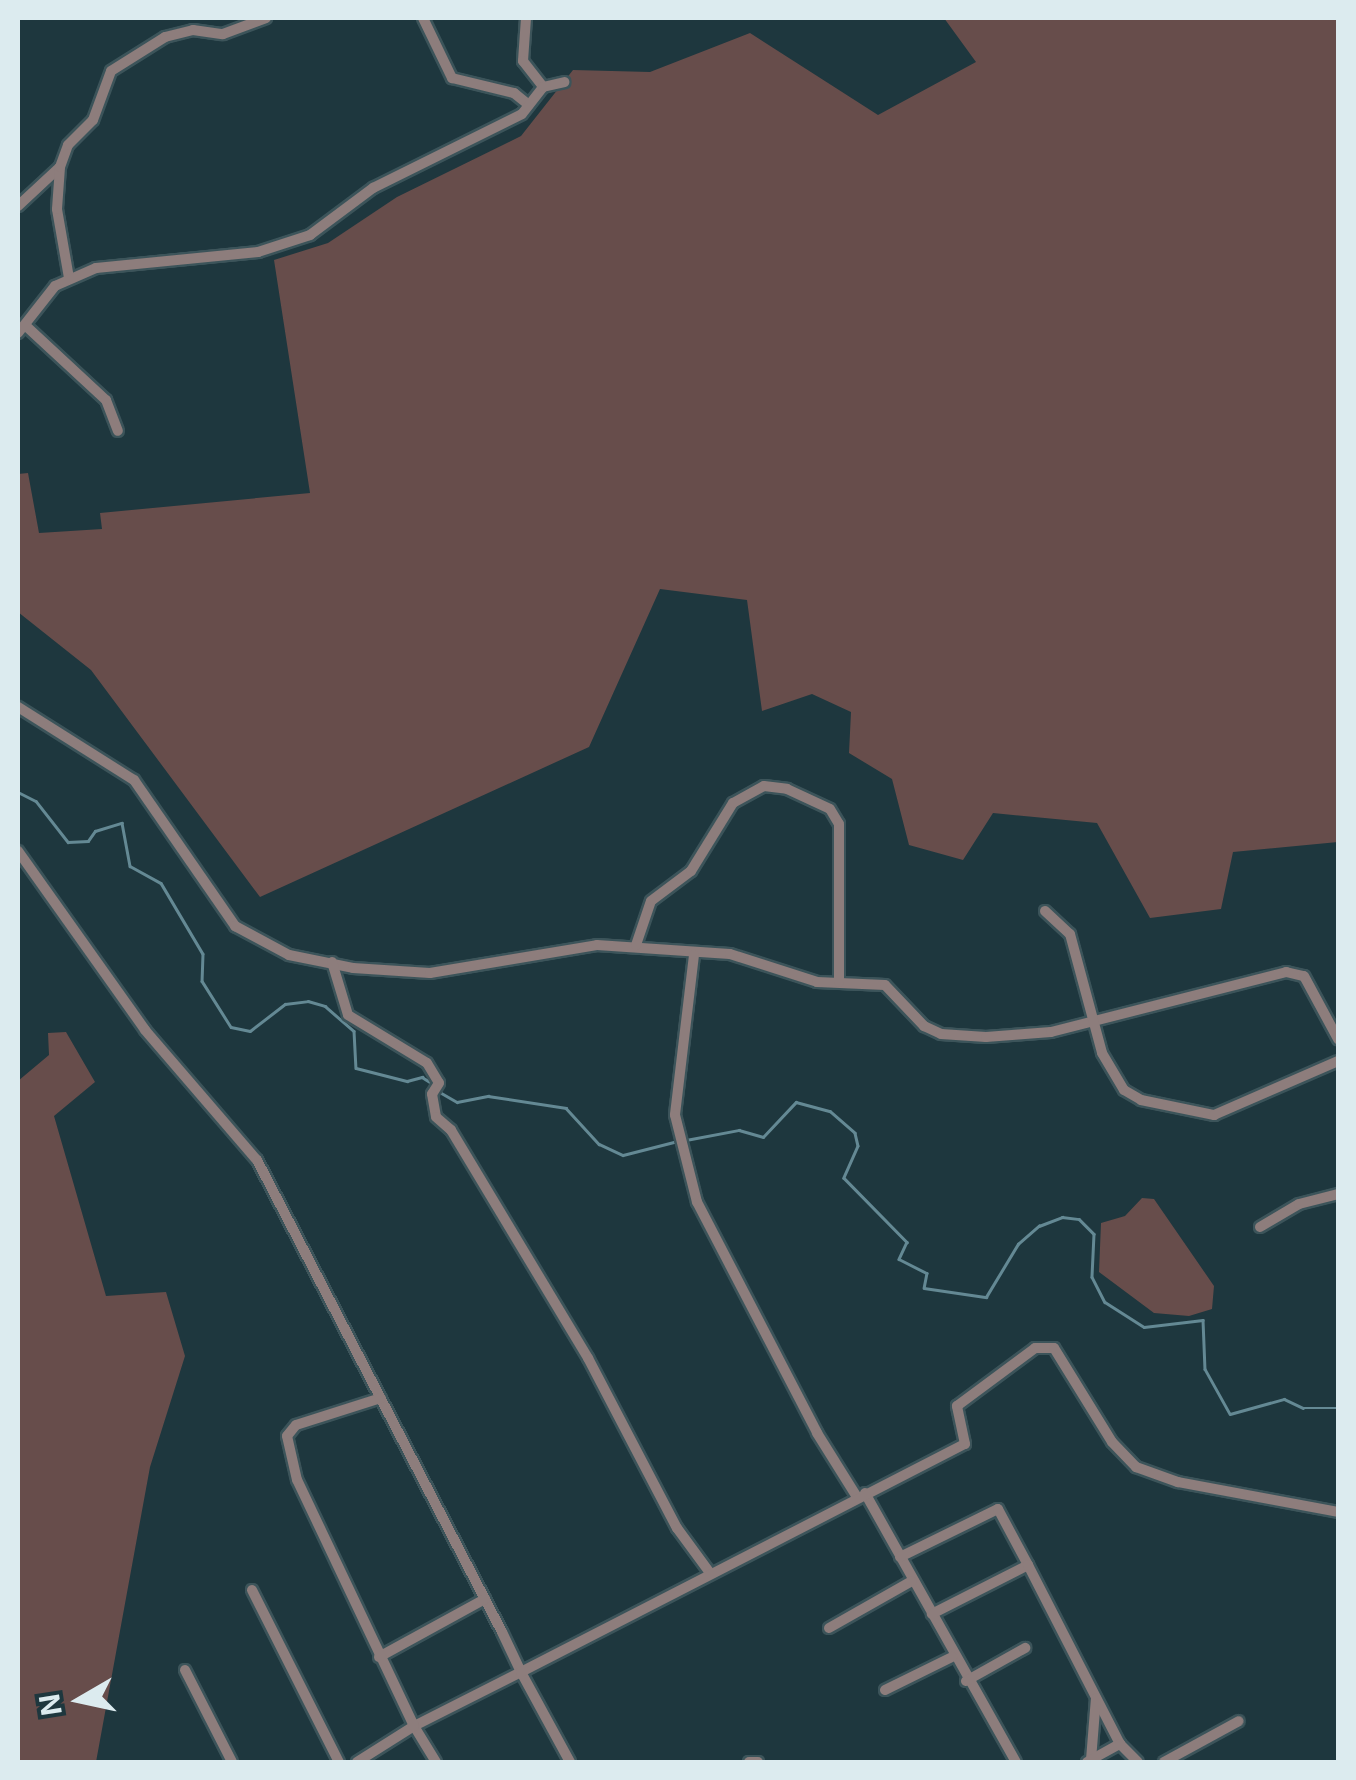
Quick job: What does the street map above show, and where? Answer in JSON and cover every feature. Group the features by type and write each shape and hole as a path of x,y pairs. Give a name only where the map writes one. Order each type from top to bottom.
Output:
{"street":[{"path":"69,278 56,209 60,168 68,145 93,120 119,63 165,37 194,30 223,34 266,18"},
{"path":"423,18 452,78 514,93 529,105"},
{"path":"526,18 522,61 543,87"},
{"path":"118,431 106,400 22,329 37,302 69,278 96,268 258,252 297,240 373,188 493,130 529,105 543,87 564,82"},
{"path":"18,206 60,168"},
{"path":"18,706 134,780 234,926 264,946 332,962 430,973 568,948 636,944 694,956 747,957 792,976 892,988 914,1018 941,1034 1030,1036 1286,972 1304,976 1338,1038"},
{"path":"636,944 651,900 690,871 733,803 764,786 788,789 830,809 839,824 839,982"},
{"path":"18,851 145,1030 248,1148 570,1762"},
{"path":"1045,911 1070,934 1102,1053 1124,1090 1197,1114 1240,1108 1338,1061"},
{"path":"694,956 675,1114 697,1202 932,1614 952,1657 1016,1762"},
{"path":"332,962 348,1015 424,1057 436,1087 436,1116 451,1130 588,1358 677,1528 710,1572"},
{"path":"1260,1226 1299,1204 1338,1194"},
{"path":"357,1762 414,1726 639,1616 710,1572 802,1533 861,1495 965,1444 955,1419 967,1393 1046,1346 1074,1374 1112,1442 1136,1467 1178,1482 1338,1512"},
{"path":"381,1398 296,1424 287,1436 297,1480 379,1657 436,1762"},
{"path":"900,1558 998,1509 1120,1744 1138,1762"},
{"path":"932,1614 1028,1566"},
{"path":"828,1628 912,1581"},
{"path":"252,1590 339,1762"},
{"path":"379,1657 485,1599"},
{"path":"966,1681 1026,1648"},
{"path":"884,1690 952,1657"},
{"path":"185,1670 232,1762"},
{"path":"1089,1761 1095,1692"},
{"path":"1164,1762 1239,1722"},
{"path":"1089,1761 1120,1744"},
{"path":"749,1762 758,1762"}],"shaded area":[{"path":"944,18 1338,18 1338,842 1233,852 1221,909 1150,918 1097,823 993,813 963,860 909,845 892,779 849,753 851,712 812,694 762,711 747,600 660,589 589,747 260,897 91,670 18,612 18,474 28,473 39,533 102,529 100,513 310,493 274,260 328,243 397,197 521,136 573,70 650,72 750,33 878,115 976,62"},
{"path":"66,1032 95,1082 54,1116 106,1296 166,1292 185,1356 150,1467 96,1762 18,1762 18,1081 49,1055 48,1033"},
{"path":"1142,1198 1154,1199 1214,1286 1212,1309 1189,1316 1154,1313 1099,1272 1101,1223 1125,1216"}],"waterway":[{"path":"18,792 36,801 68,842 88,841 95,831 122,823 130,866 161,883 203,954 202,981 231,1027 250,1031 285,1004 308,1001 325,1006 354,1031 356,1068 407,1081 422,1077 433,1084"},
{"path":"438,1091 457,1102 488,1096 566,1108 599,1144 623,1155 678,1141"},
{"path":"686,1140 739,1130 763,1137 796,1102 830,1111 855,1133 858,1146 844,1178 907,1242 899,1259 927,1273 924,1288 986,1297 1018,1244 1039,1226 1062,1217 1079,1219 1094,1234 1092,1277 1105,1302 1144,1327 1203,1320 1205,1369 1230,1414 1284,1399 1303,1408 1338,1408"}]}
